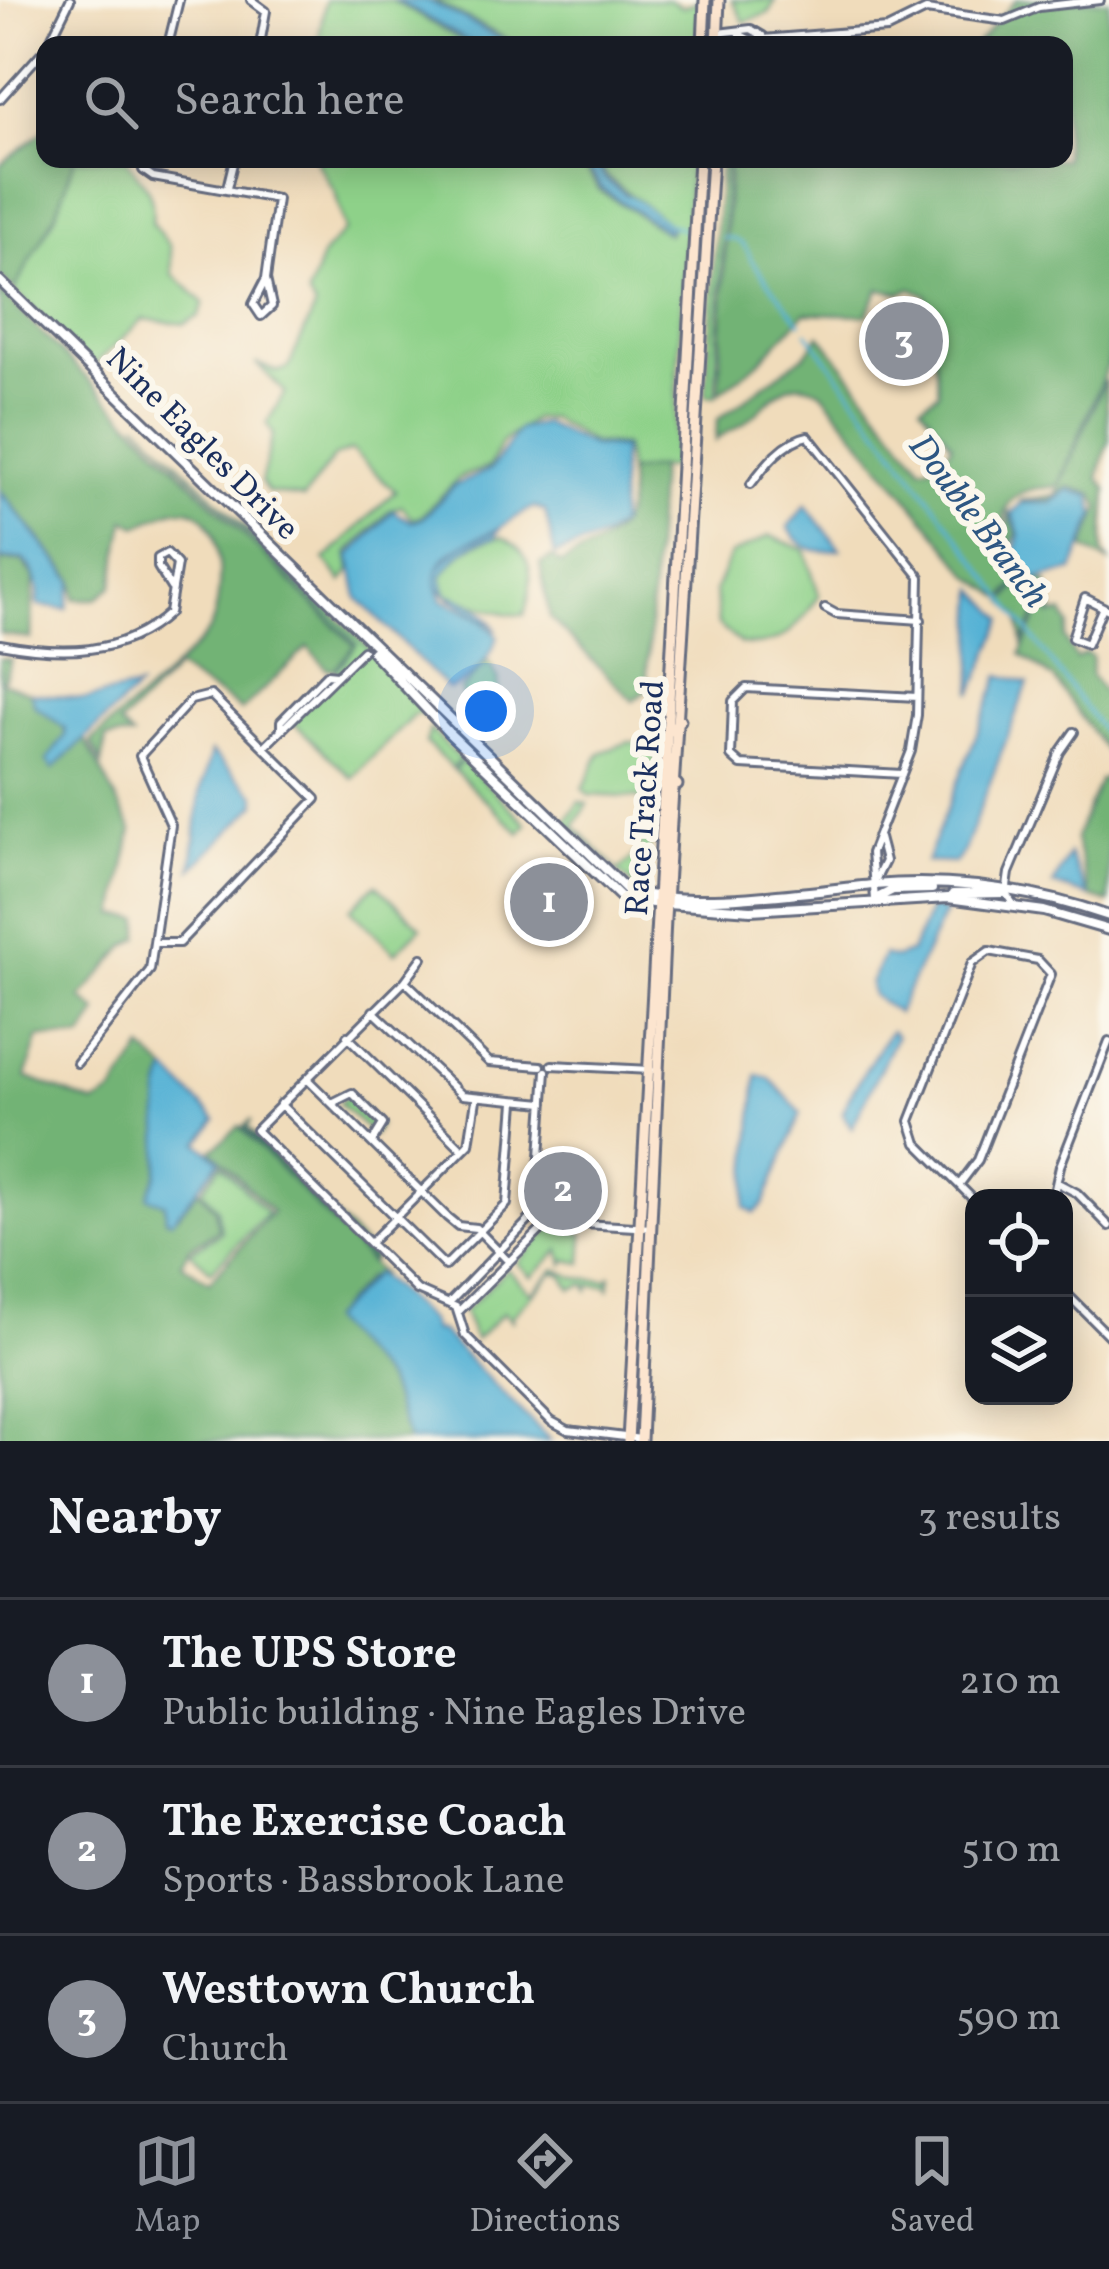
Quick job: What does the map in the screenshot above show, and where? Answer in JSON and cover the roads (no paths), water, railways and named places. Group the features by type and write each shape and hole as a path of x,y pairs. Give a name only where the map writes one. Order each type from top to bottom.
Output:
{"main road":[{"path":"704,36 705,0"},
{"path":"717,36 719,0"},
{"name":"Race Track Road","path":"641,1440 661,1070 664,737 698,168"},
{"name":"Race Track Road","path":"628,1438 646,1070 676,785 712,168"},
{"path":"698,177 711,178"},
{"path":"685,407 698,406"},
{"path":"676,785 669,778 664,737 680,721"}],"street":[{"path":"52,36 70,0"},
{"path":"170,36 179,0"},
{"path":"250,0 266,11 262,36"},
{"path":"763,36 887,29 926,10 1005,21 1039,7 1100,0"},
{"path":"0,99 36,59"},
{"path":"143,168 153,177 277,199 266,279 253,304 261,316 272,305 266,279"},
{"path":"227,188 232,168"},
{"name":"Nine Eagles Drive","path":"0,280 438,716 622,887 661,900"},
{"path":"752,484 799,436 814,440 915,567 923,587 917,697 902,774 869,865 875,899"},
{"path":"0,644 70,652 122,642 169,613 177,564 167,553 158,558 158,567 171,588"},
{"path":"1085,598 1106,608 1087,644 1072,638 1085,598"},
{"path":"825,608 836,614 921,620"},
{"path":"266,745 281,730 280,721 327,674 337,675 366,647"},
{"path":"902,774 741,765 731,756 733,701 746,688 917,697"},
{"path":"76,1064 150,970 171,825 140,756 175,714 202,694 226,705 313,791 311,808 179,943 154,943"},
{"path":"1014,905 1006,890 1009,874 1060,752 1074,732"},
{"path":"792,909 860,896 874,884 885,860 879,838"},
{"path":"991,888 1009,874"},
{"path":"1009,874 1012,886 1022,893"},
{"path":"661,900 750,898 874,884 962,886 1022,893 1109,916"},
{"path":"875,899 893,890 962,886"},
{"path":"661,900 792,909 875,899 992,896 1006,890"},
{"path":"940,898 1014,905 1109,930"},
{"path":"958,1184 978,1160 1050,980 1049,967 1038,960 989,951 976,957 913,1112 917,1143 958,1184 965,1191"},
{"path":"421,962 257,1132 424,1295 449,1303 458,1312 465,1335 551,1421 568,1430 641,1440"},
{"path":"404,981 489,1061 546,1068 661,1070"},
{"path":"373,1011 453,1088 476,1100 544,1102"},
{"path":"347,1036 463,1150"},
{"path":"1056,1189 1060,1166 1109,1042"},
{"path":"449,1303 536,1213 546,1068"},
{"path":"306,1078 466,1235 479,1234 509,1262"},
{"path":"332,1103 352,1093 383,1124 372,1142"},
{"path":"370,1244 474,1136 476,1100"},
{"path":"280,1104 446,1266 509,1199 515,1102"},
{"path":"1058,1184 1077,1193 1109,1226"},
{"path":"536,1213 549,1222 652,1228"},
{"path":"458,1312 549,1222"},
{"path":"1070,1297 1109,1336"}],"water":[{"path":"396,0 427,0 495,36 459,36"},
{"path":"589,168 600,168 605,179 670,228 667,231 601,188"},
{"path":"543,423 592,446 622,448 619,525 604,537 555,555 545,511 534,507 447,556 437,574 442,600 478,618 498,636 479,668 448,689 358,598 350,556 393,511 412,522 422,519 454,486 491,469 519,429"},
{"path":"1069,490 1091,496 1095,515 1073,571 1037,579 1013,558 1020,534 1012,513 1021,503 1052,503"},
{"path":"0,491 73,581 67,609 38,606 36,581 28,564 23,559 0,559"},
{"path":"806,505 840,549 816,550 793,534 788,527"},
{"path":"500,528 494,538 463,551 441,577 446,594 476,607 497,631 445,595 437,574 465,544"},
{"path":"976,589 1004,619 972,694"},
{"path":"1000,675 1028,683 963,853 955,863 926,862"},
{"path":"138,688 53,769 47,761 65,736 65,728 35,706 31,693 85,699"},
{"path":"211,752 256,795 257,804 192,869 200,793"},
{"path":"1069,854 1088,896 1053,885"},
{"path":"931,907 945,912 897,1013 872,995 870,984 883,955 895,958 911,952"},
{"path":"891,1031 896,1036 852,1128 842,1113 844,1107"},
{"path":"168,1071 216,1120 199,1143 220,1160 172,1221 166,1219 165,1203 148,1197 157,1174 160,1093"},
{"path":"757,1075 770,1078 801,1113 764,1204 755,1213 745,1207"},
{"path":"376,1273 551,1441 409,1441 387,1382 329,1320"}],"waterway":[{"name":"Double Branch","path":"629,197 668,224 689,231"},
{"name":"Double Branch","path":"723,238 745,246 801,323"},
{"name":"Double Branch","path":"807,332 1109,740"}],"place":[{"name":"Westtown Church","path":"904,341"},
{"name":"The UPS Store","path":"549,902"},
{"name":"The Exercise Coach","path":"563,1191"}]}
